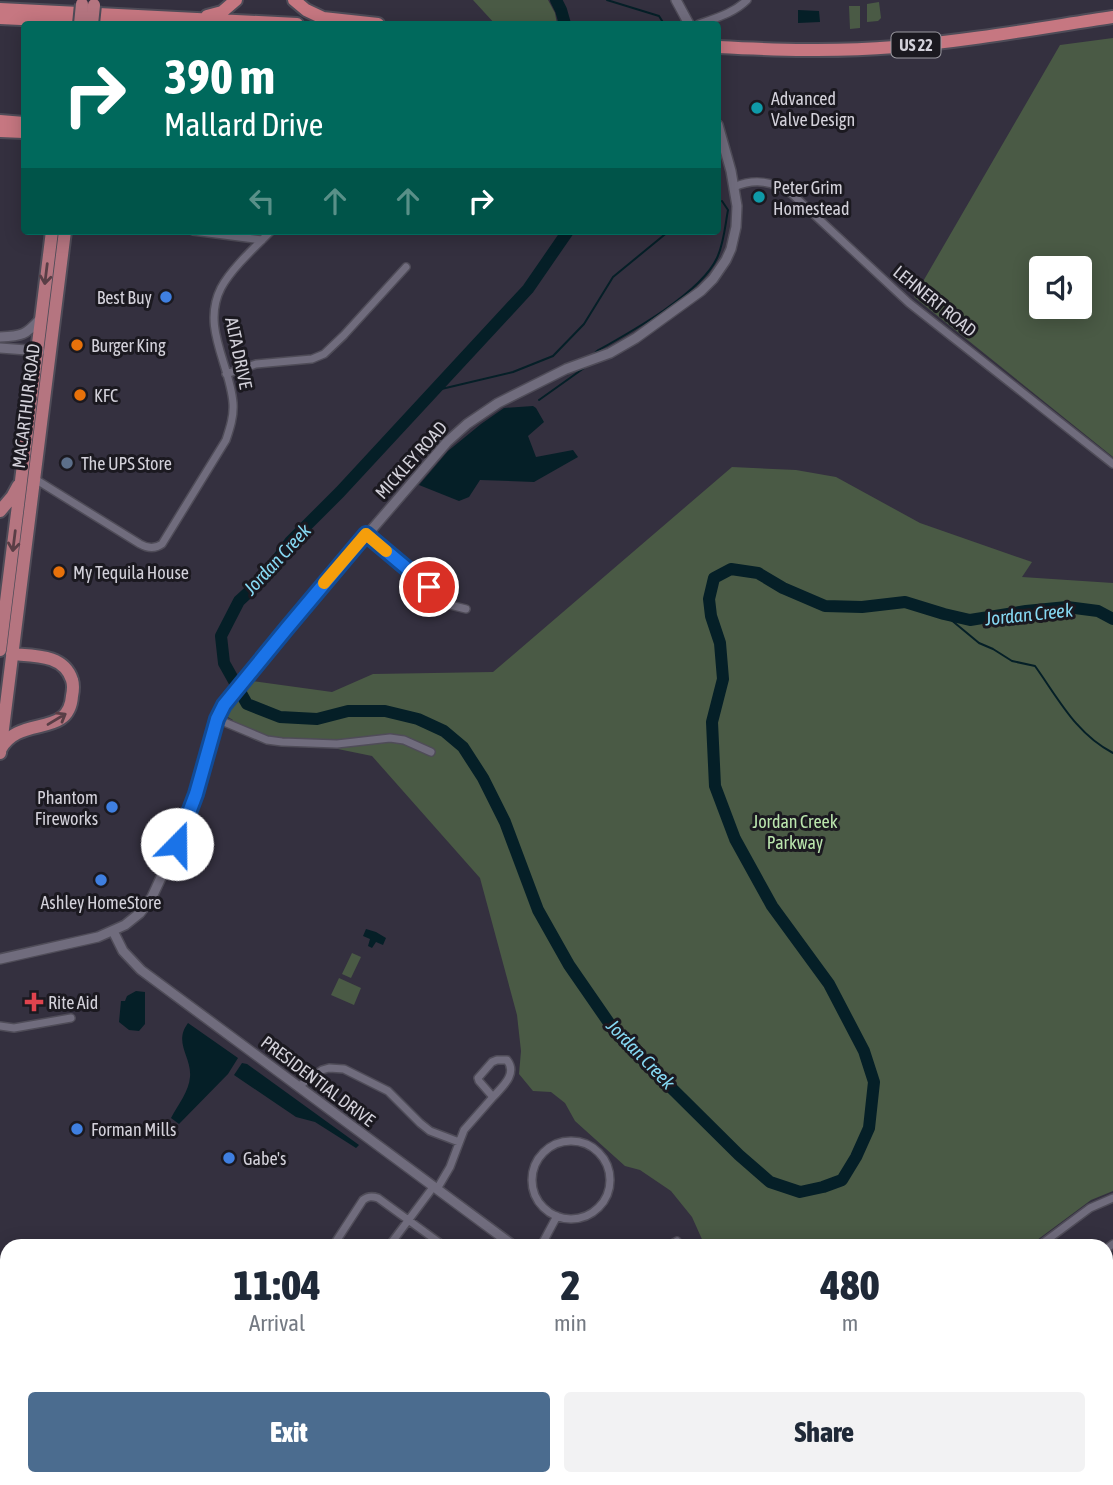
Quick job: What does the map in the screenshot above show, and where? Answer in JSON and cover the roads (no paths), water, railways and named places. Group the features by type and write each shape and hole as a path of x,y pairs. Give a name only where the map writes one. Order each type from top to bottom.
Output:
{"highway":[{"path":"176,18 213,16 226,10 236,0"},
{"path":"294,0 306,10 323,18 350,21"},
{"path":"81,21 89,2"},
{"path":"89,2 92,21"},
{"path":"0,9 236,21"},
{"name":"US 22","path":"721,47 825,50 894,47 1113,17"},
{"path":"0,18 62,21"},
{"name":"US 22","path":"721,55 814,58 895,55 965,48 1113,25"},
{"path":"0,121 21,131"},
{"path":"0,131 21,131"},
{"name":"MACARTHUR ROAD","path":"44,352 41,317 51,235"},
{"name":"MACARTHUR ROAD","path":"0,752 6,652 44,352 64,235"},
{"path":"0,511 29,477"},
{"path":"0,752 14,734 62,719 72,702 70,674 61,664 48,658 6,652"}],"street":[{"path":"676,0 687,21"},
{"path":"707,21 737,9 747,0"},
{"name":"MICKLEY ROAD","path":"0,959 83,941 113,932 134,919 152,897 188,819 217,719 224,705 437,452 467,424 498,402 566,369 597,359 636,338 713,279 726,260 734,237 737,206 721,137"},
{"name":"LEHNERT ROAD","path":"734,187 761,181 778,185 792,194 909,303 1113,464"},
{"path":"224,235 262,240"},
{"name":"ALTA DRIVE","path":"29,477 139,544 158,547 169,534 226,440 233,403 215,334 216,299 230,274 267,235"},
{"path":"226,374 270,362 305,360 324,354 406,267"},
{"path":"0,337 20,336 29,332 41,317"},
{"path":"0,348 44,352"},
{"path":"366,534 450,605 466,609"},
{"path":"217,719 267,740 337,744 390,738 404,740 431,752"},
{"name":"PRESIDENTIAL DRIVE","path":"113,932 123,951 137,967 504,1239"},
{"path":"0,1026 15,1028 71,1018"},
{"path":"394,1239 450,1167 469,1123 493,1097 510,1075 511,1065 505,1060 492,1062 479,1075 479,1080 493,1097"},
{"path":"299,1086 322,1070 344,1069 388,1091 430,1131 459,1142"},
{"path":"568,1141 582,1143 597,1152 607,1164 611,1180 608,1194 601,1207 588,1216 573,1219 557,1216 544,1209 536,1197 531,1182 534,1166 542,1153 554,1145 568,1141"},
{"path":"338,1239 363,1200 369,1197 378,1198 435,1239"},
{"path":"1048,1239 1090,1208 1113,1198"},
{"path":"545,1239 557,1216"}],"water":[{"path":"798,10 819,11 820,22 798,23"},
{"path":"533,406 544,422 528,436 536,457 573,450 578,457 534,482 480,480 469,497 459,501 419,485 448,451 504,408"},
{"path":"366,929 386,938 383,945 376,942 372,948 368,946 370,939 363,936"},
{"path":"136,991 145,992 145,1024 139,1031 129,1030 119,1022 121,1001 125,1001 127,996"},
{"path":"188,1023 238,1058 228,1074 179,1124 171,1118 185,1093 190,1077 182,1037"},
{"path":"242,1063 359,1145 356,1148 315,1122 296,1117 234,1075"}],"waterway":[{"name":"Jordan Creek","path":"556,0 564,21"},
{"path":"607,0 659,16 662,21"},
{"path":"593,355 681,298 709,271 717,258 724,234 728,210 722,201"},
{"name":"Jordan Creek","path":"565,235 528,289 340,492 290,542 264,578 239,601 221,636 224,663 247,704 280,717 317,719 348,711 385,711 418,719 444,731 463,747 483,778 505,822 538,910 569,965 616,1033 739,1155 770,1182 800,1192 842,1180 869,1128 874,1082 864,1051 829,984 772,906 735,839 715,786 712,722 723,679 720,643 711,616 709,599 714,578 731,569 758,573 783,588 825,606 862,607 905,602 970,620 1067,607 1098,611 1113,619"},
{"path":"433,391 513,372 553,356 584,324 613,277 664,235"},
{"path":"539,400 584,368"},
{"name":"Jordan Creek","path":"944,614 979,643 1012,661 1035,666 1078,726 1113,753"}],"place":[{"name":"Advanced Valve Design","path":"757,108"},
{"name":"Peter Grim Homestead","path":"759,197"},
{"name":"Best Buy","path":"166,297"},
{"name":"Burger King","path":"77,345"},
{"name":"KFC","path":"80,395"},
{"name":"The UPS Store","path":"67,463"},
{"name":"My Tequila House","path":"59,572"},
{"name":"Phantom Fireworks","path":"112,807"},
{"name":"Ashley HomeStore","path":"101,880"},
{"name":"Rite Aid","path":"34,1002"},
{"name":"Forman Mills","path":"77,1129"},
{"name":"Gabe's","path":"229,1158"}],"park label":[{"name":"Jordan Creek Parkway","path":"795,831"}]}
